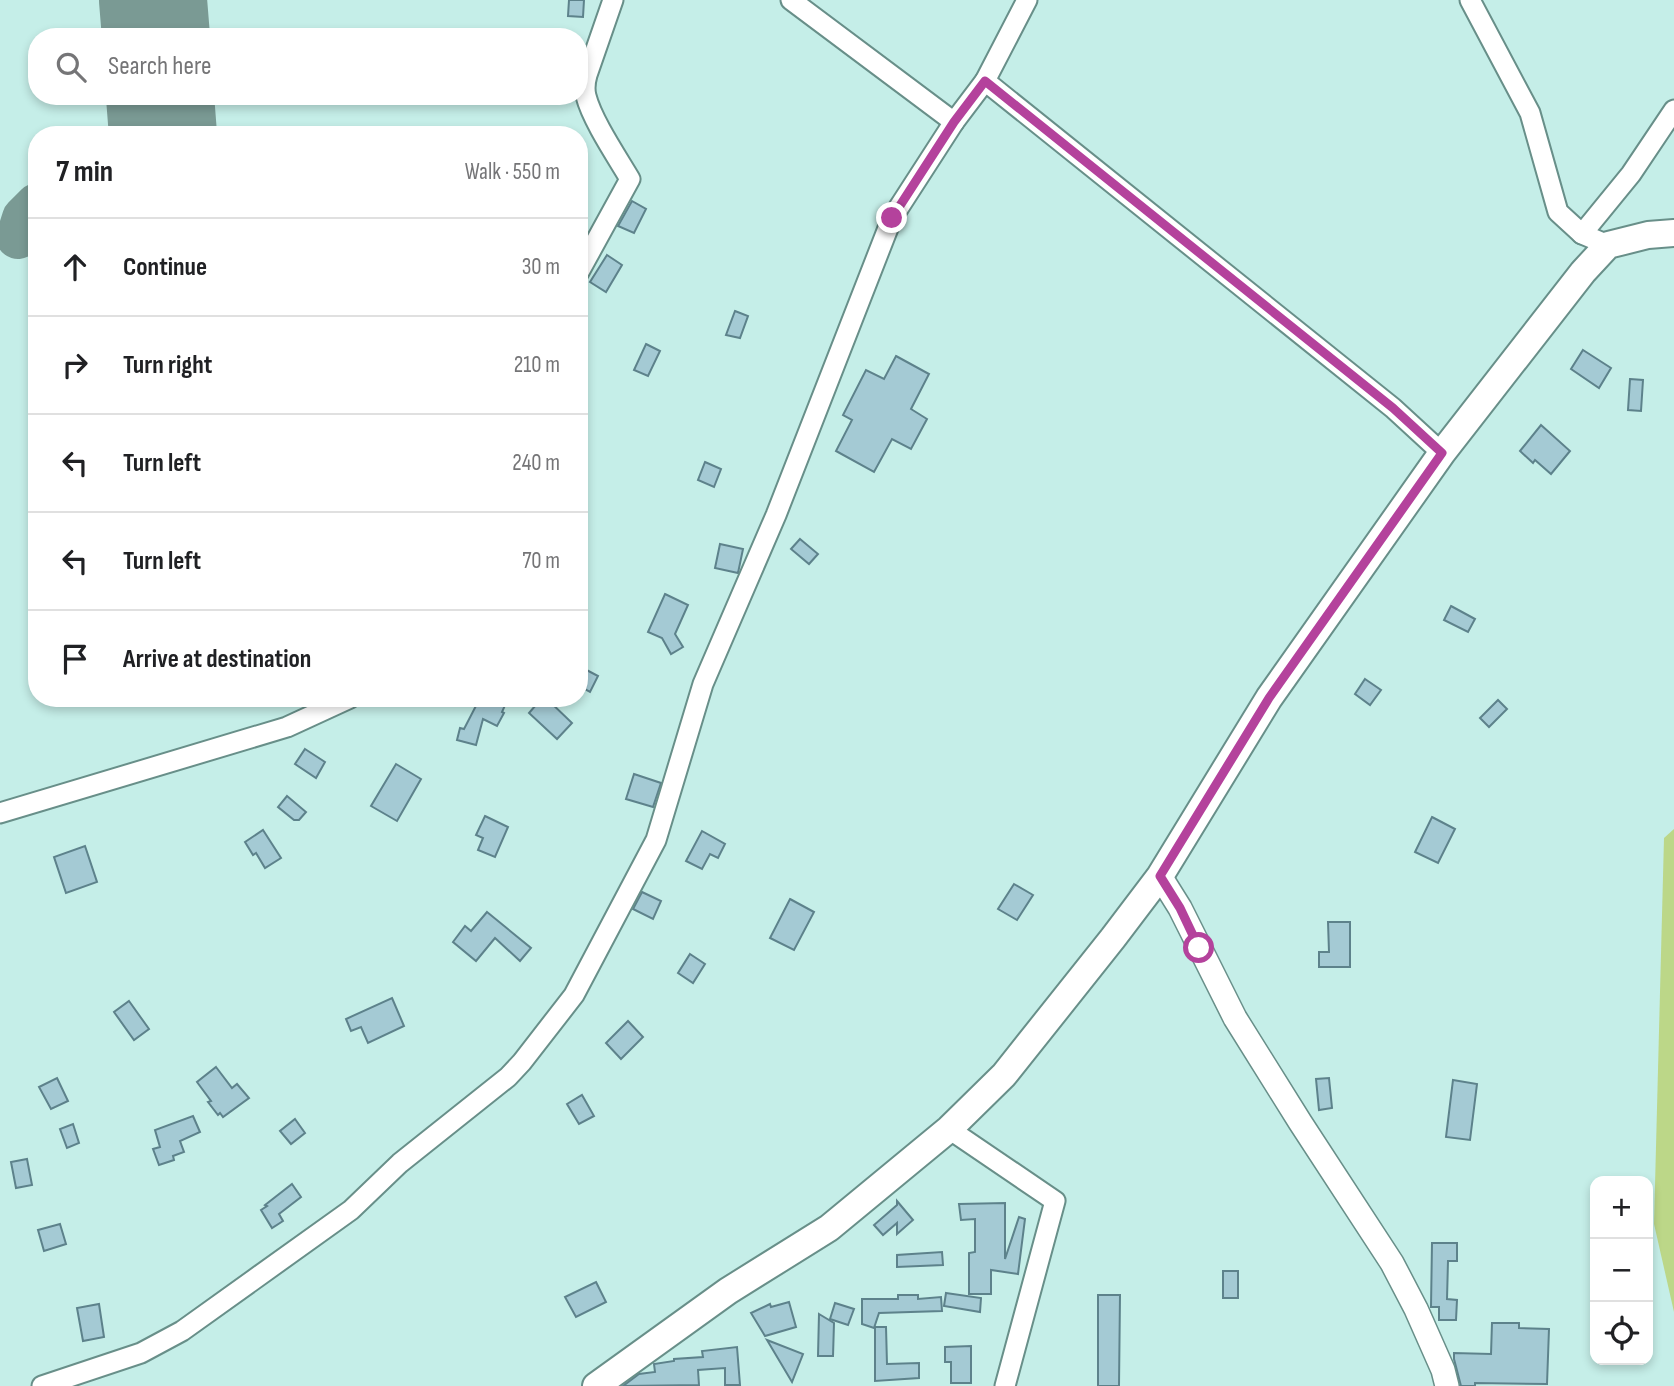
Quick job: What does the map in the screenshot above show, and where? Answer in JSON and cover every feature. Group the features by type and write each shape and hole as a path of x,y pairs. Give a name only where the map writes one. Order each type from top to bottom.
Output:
{"main road":[{"path":"596,1386 728,1291 829,1228 949,1129 1004,1075 1160,876 1269,698 1442,453 1583,272 1608,245 1648,235 1674,233"}],"street":[{"path":"588,72 612,0"},
{"path":"791,0 954,122"},
{"path":"42,1386 141,1353 182,1331 351,1210 400,1163 508,1077 574,995 656,840 703,684 776,514 892,218 954,122 985,81 1027,0"},
{"path":"1470,0 1530,113 1558,212 1582,234 1608,245"},
{"path":"985,81 1383,399 1442,453"},
{"path":"588,100 594,116 630,179 588,256"},
{"path":"1582,234 1631,174 1674,110"},
{"path":"0,813 286,727 330,707"},
{"path":"1160,876 1180,908 1236,1018 1392,1263 1443,1370 1447,1386"},
{"path":"949,1129 1055,1201 1005,1386"}],"green space":[{"path":"1674,829 1674,1312 1654,1224 1664,838"}],"building":[{"path":"569,0 584,0 583,17 568,16"},
{"path":"632,201 646,209 634,233 618,226"},
{"path":"607,255 622,265 606,292 590,282"},
{"path":"735,311 748,316 740,338 726,335"},
{"path":"646,344 660,351 648,376 634,370"},
{"path":"1583,350 1611,368 1599,388 1571,369"},
{"path":"896,356 929,374 911,409 927,419 911,449 892,439 874,472 836,451 852,420 843,415 866,370 884,379"},
{"path":"1630,379 1643,380 1641,411 1628,410"},
{"path":"1541,425 1570,451 1551,474 1520,451"},
{"path":"705,462 721,469 714,487 698,480"},
{"path":"800,539 818,554 809,564 791,549"},
{"path":"720,544 743,549 738,573 715,568"},
{"path":"665,594 688,605 675,634 683,647 671,654 662,638 648,632"},
{"path":"1451,606 1475,619 1468,632 1444,620"},
{"path":"588,671 598,676 590,692 588,691"},
{"path":"1365,679 1381,690 1370,705 1355,694"},
{"path":"1498,700 1507,709 1489,727 1480,718"},
{"path":"475,707 504,707 497,726 483,719 476,745 457,740 460,728 464,729"},
{"path":"534,707 555,707 572,723 557,739 529,713"},
{"path":"305,749 325,762 316,778 295,764"},
{"path":"396,764 421,779 397,821 371,806"},
{"path":"634,774 661,783 653,807 626,799"},
{"path":"287,796 306,812 299,820 294,820 278,807"},
{"path":"485,816 508,827 495,857 478,850 483,838 476,835"},
{"path":"1432,817 1455,829 1438,863 1415,852"},
{"path":"263,830 281,858 265,868 245,842"},
{"path":"702,831 725,844 718,858 710,854 702,869 686,861"},
{"path":"85,846 97,882 66,893 54,857"},
{"path":"1014,884 1033,895 1017,920 998,909"},
{"path":"642,892 661,901 653,919 633,909"},
{"path":"790,899 814,912 794,950 770,938"},
{"path":"487,912 531,948 520,961 495,938 476,961 453,942 465,926 471,931"},
{"path":"1328,922 1350,922 1350,967 1319,967 1319,952 1329,952"},
{"path":"690,954 705,964 693,983 678,973"},
{"path":"392,998 404,1026 368,1043 361,1027 351,1031 346,1019"},
{"path":"129,1001 149,1029 134,1040 114,1012"},
{"path":"628,1021 643,1037 621,1059 606,1043"},
{"path":"216,1067 232,1088 237,1084 249,1098 223,1117 220,1113 218,1115 208,1102 211,1101 197,1082"},
{"path":"57,1078 68,1101 51,1109 39,1087"},
{"path":"1329,1078 1332,1108 1319,1110 1316,1079"},
{"path":"1453,1080 1477,1084 1470,1140 1446,1137"},
{"path":"582,1095 594,1116 579,1124 567,1104"},
{"path":"193,1116 200,1132 180,1141 184,1152 173,1156 174,1160 159,1165 153,1149 160,1147 155,1130"},
{"path":"295,1119 305,1133 291,1144 280,1131"},
{"path":"73,1124 79,1143 67,1148 60,1129"},
{"path":"27,1159 32,1185 16,1188 11,1162"},
{"path":"292,1184 301,1197 279,1214 283,1221 272,1228 261,1210"},
{"path":"897,1201 913,1220 897,1234 897,1223 883,1235 874,1225 897,1205"},
{"path":"1005,1203 1005,1259 1019,1217 1025,1219 1018,1274 991,1270 991,1294 969,1294 969,1253 975,1252 975,1219 961,1220 959,1204"},
{"path":"60,1224 66,1244 44,1251 38,1230"},
{"path":"1432,1243 1457,1243 1457,1261 1448,1261 1447,1299 1457,1300 1456,1320 1439,1320 1439,1307 1431,1307"},
{"path":"942,1252 943,1265 897,1267 897,1255"},
{"path":"1223,1271 1238,1271 1238,1298 1223,1298"},
{"path":"596,1282 606,1302 576,1317 565,1297"},
{"path":"946,1293 981,1298 980,1312 944,1306"},
{"path":"898,1295 918,1295 918,1299 941,1297 942,1311 879,1313 874,1328 862,1324 862,1299 898,1299"},
{"path":"1098,1295 1120,1295 1119,1386 1098,1386"},
{"path":"789,1302 796,1327 765,1336 751,1313 770,1304 771,1307"},
{"path":"835,1303 854,1309 848,1325 830,1319"},
{"path":"99,1304 104,1337 83,1341 77,1308"},
{"path":"819,1314 834,1323 833,1356 818,1356"},
{"path":"1492,1323 1519,1323 1519,1328 1549,1329 1547,1384 1475,1383 1475,1386 1461,1386 1454,1353 1491,1354"},
{"path":"875,1327 886,1327 887,1364 919,1363 919,1378 875,1381"},
{"path":"767,1340 803,1354 792,1382"},
{"path":"971,1346 971,1383 951,1383 951,1362 945,1362 945,1347"},
{"path":"737,1347 740,1385 725,1385 725,1368 698,1370 699,1385 623,1386 639,1374 655,1372 654,1364 674,1359 703,1357 702,1351"}],"taxiway":[{"path":"18,237 28,214"}],"runway":[{"path":"153,0 155,28"},
{"path":"161,105 162,126"}],"route":[{"path":"892,218 954,122 985,81 1393,408 1442,453 1269,698 1160,876 1180,908 1199,948"}]}
